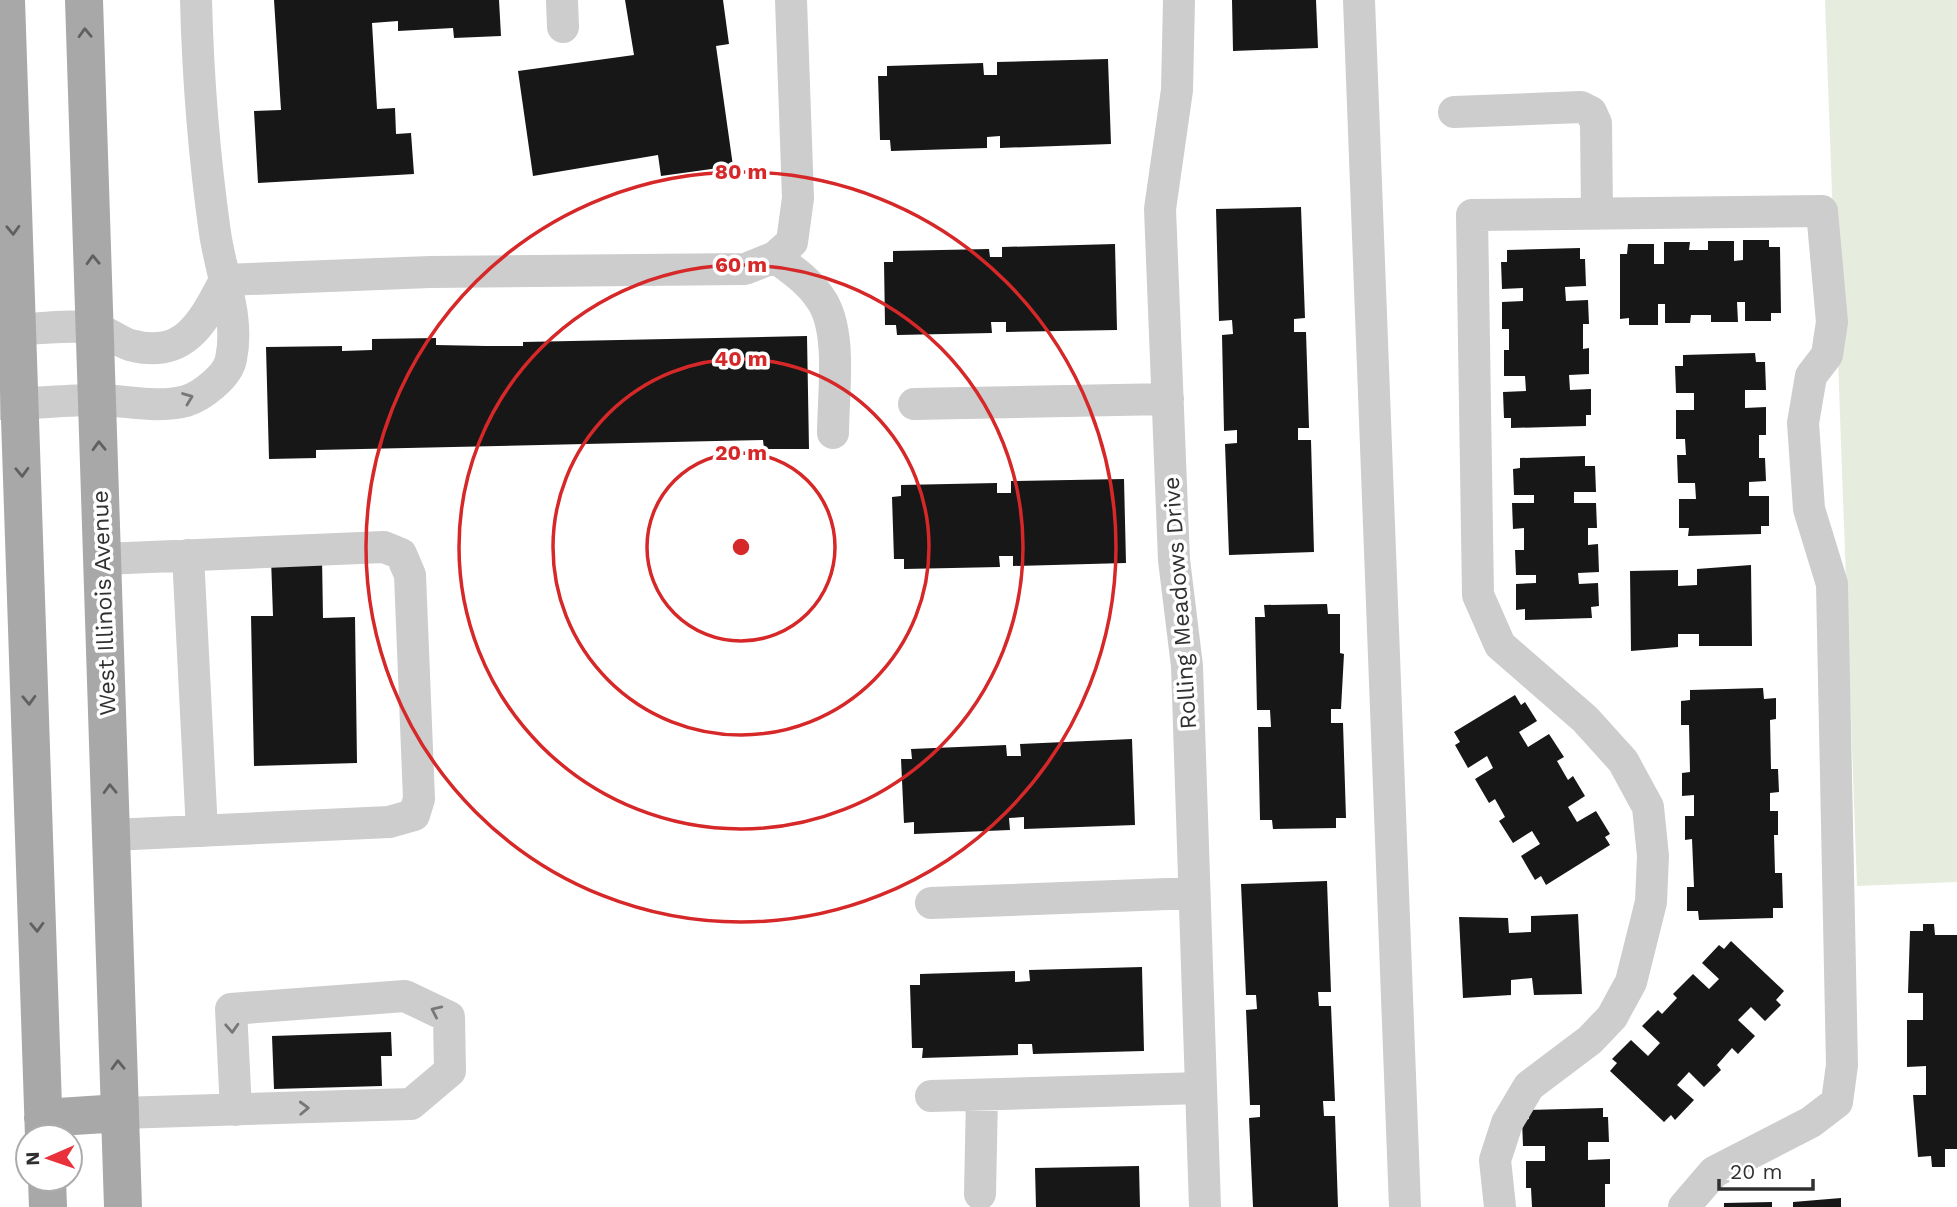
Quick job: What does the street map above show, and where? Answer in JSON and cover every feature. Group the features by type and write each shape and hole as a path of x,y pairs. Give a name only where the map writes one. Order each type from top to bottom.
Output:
{"main road":[{"path":"6,0 10,404 44,1123"},
{"name":"West Illinois Avenue","path":"84,0 123,1207"},
{"path":"66,1123 120,1113"}],"lane":[{"path":"10,404 97,400 159,405 188,400 213,385 231,362 234,324 199,104 196,0"},
{"path":"225,280 430,272 745,269 775,257 792,242 798,198 791,0"},
{"name":"Rolling Meadows Drive","path":"1179,0 1177,90 1160,209 1174,560 1187,666 1205,1207"},
{"path":"1359,0 1405,1207"},
{"path":"1454,112 1581,107 1591,112 1596,123 1597,213"},
{"path":"1500,1207 1495,1160 1507,1123 1529,1086 1590,1040 1612,1017 1631,982 1651,902 1653,856 1648,807 1623,761 1585,719 1500,645 1478,595 1472,215 1822,211 1832,322 1827,355 1811,376 1803,423 1809,509 1832,584 1842,1065 1837,1102 1811,1122 1714,1172 1685,1207"},
{"path":"775,257 821,298 830,318 834,335 833,433"},
{"path":"8,331 95,328 129,344 153,349 175,345 192,333 200,323 225,280"},
{"path":"914,404 1168,399"},
{"path":"103,559 384,547 401,554 410,575 419,799 414,816 389,822 112,835"},
{"path":"188,555 202,831"},
{"path":"930,903 1194,893"},
{"path":"120,1113 236,1110 411,1104 450,1071 449,1017 405,996 231,1009 236,1110"},
{"path":"931,1096 1201,1088"},
{"path":"980,1195 982,1094"}],"green space":[{"path":"1825,0 1957,0 1957,882 1857,886"}],"building":[{"path":"274,0 499,0 501,36 454,38 453,28 398,31 398,21 372,23 377,109 395,108 396,134 411,133 414,174 258,183 254,111 281,110"},
{"path":"625,0 723,0 729,44 716,46 733,166 661,176 658,155 533,176 518,71 634,55"},
{"path":"1232,0 1316,0 1318,48 1233,51"},
{"path":"1108,59 1111,144 1000,148 1000,136 987,137 987,148 891,151 890,140 880,140 878,76 887,76 887,66 983,63 984,75 997,75 997,62"},
{"path":"1301,207 1305,318 1294,319 1294,332 1306,332 1309,428 1298,428 1298,440 1311,440 1314,552 1229,555 1225,444 1237,443 1237,430 1224,431 1222,335 1233,334 1232,320 1219,321 1216,209"},
{"path":"1743,240 1769,240 1769,247 1780,247 1781,313 1771,313 1771,321 1745,321 1745,302 1737,302 1738,322 1711,322 1711,315 1691,315 1690,323 1665,323 1665,304 1658,304 1658,325 1629,325 1629,318 1620,319 1620,254 1627,254 1628,244 1654,244 1654,264 1664,264 1664,242 1690,242 1689,250 1708,250 1708,241 1734,241 1734,261 1743,260"},
{"path":"1115,244 1117,330 1006,332 1006,322 991,322 992,333 897,335 896,325 885,325 884,262 893,262 893,251 989,249 990,257 1002,257 1002,247"},
{"path":"1580,248 1580,259 1585,259 1586,286 1565,287 1566,301 1588,300 1589,324 1583,324 1583,349 1589,348 1589,374 1569,375 1570,390 1591,389 1591,415 1586,415 1586,426 1511,428 1511,418 1504,418 1503,392 1526,391 1525,376 1504,376 1504,350 1509,350 1509,329 1502,329 1502,302 1523,301 1523,288 1502,289 1501,262 1507,262 1507,250"},
{"path":"807,336 809,449 764,449 763,440 316,450 316,458 269,459 266,347 342,346 342,351 372,350 372,339 436,338 436,345 523,346 523,342"},
{"path":"1755,353 1756,362 1765,362 1766,390 1745,390 1745,408 1766,407 1766,435 1759,435 1759,458 1765,458 1766,481 1749,482 1749,496 1769,496 1769,526 1761,526 1761,534 1688,536 1689,528 1679,528 1679,499 1696,499 1695,483 1678,483 1677,455 1686,455 1685,439 1676,439 1676,410 1694,410 1694,393 1676,393 1675,366 1683,366 1683,355"},
{"path":"1585,456 1585,466 1595,466 1596,492 1574,492 1574,503 1596,503 1597,528 1588,528 1588,545 1598,544 1599,572 1578,573 1579,584 1598,583 1599,606 1591,607 1592,618 1525,620 1525,609 1516,610 1516,584 1536,583 1536,575 1516,575 1515,550 1524,550 1524,528 1513,529 1512,503 1534,503 1534,495 1514,495 1513,469 1520,468 1520,458"},
{"path":"1124,479 1126,563 1013,566 1013,556 999,556 1000,567 904,569 904,559 894,559 892,497 901,496 901,485 997,483 997,493 1011,493 1011,481"},
{"path":"322,557 323,618 355,617 357,763 254,766 251,616 273,616 271,558"},
{"path":"1751,565 1752,646 1699,646 1699,634 1678,634 1678,647 1631,651 1630,571 1678,570 1678,586 1697,585 1697,569"},
{"path":"1327,604 1328,614 1340,614 1340,653 1344,654 1341,709 1331,709 1331,723 1343,723 1346,818 1336,818 1336,828 1273,829 1272,820 1260,820 1258,727 1271,727 1270,710 1257,710 1255,617 1265,617 1264,605"},
{"path":"1763,688 1764,699 1776,698 1776,719 1770,720 1771,769 1778,769 1779,792 1770,793 1770,811 1778,811 1778,835 1774,835 1775,873 1782,873 1783,908 1773,908 1773,918 1699,920 1698,911 1687,911 1687,887 1694,887 1692,839 1685,840 1685,816 1694,816 1694,795 1682,796 1682,773 1690,772 1689,725 1681,725 1681,701 1690,700 1690,690"},
{"path":"1515,695 1521,705 1525,702 1537,721 1519,732 1528,747 1549,734 1564,757 1557,761 1568,780 1573,776 1585,796 1568,807 1577,822 1596,811 1610,834 1605,837 1610,845 1546,885 1541,876 1535,880 1521,856 1540,844 1532,831 1513,843 1499,821 1505,817 1495,799 1489,803 1475,779 1493,768 1487,756 1468,768 1455,745 1460,742 1454,732"},
{"path":"1132,739 1135,825 1024,829 1024,817 1009,818 1010,830 914,834 914,822 904,823 901,759 912,759 911,749 1006,745 1007,756 1021,756 1020,744"},
{"path":"1327,881 1331,992 1318,992 1319,1006 1331,1006 1335,1101 1323,1101 1324,1116 1335,1116 1338,1207 1253,1207 1249,1118 1260,1117 1260,1105 1250,1105 1246,1010 1257,1009 1256,995 1246,995 1241,884"},
{"path":"1578,914 1582,994 1534,995 1532,978 1511,980 1511,995 1463,998 1459,917 1508,918 1509,933 1531,932 1531,916"},
{"path":"1923,924 1934,924 1935,935 1957,935 1957,1149 1945,1149 1945,1167 1932,1167 1931,1156 1918,1157 1913,1095 1926,1095 1926,1066 1907,1067 1907,1020 1923,1020 1923,993 1908,993 1910,931 1923,931"},
{"path":"1731,941 1784,991 1776,1000 1781,1005 1765,1021 1751,1007 1738,1020 1755,1036 1738,1054 1732,1048 1717,1065 1721,1070 1704,1087 1689,1072 1677,1085 1694,1100 1675,1120 1671,1115 1664,1122 1610,1071 1617,1063 1612,1059 1631,1040 1648,1056 1660,1043 1642,1026 1658,1010 1662,1014 1677,998 1673,994 1693,974 1709,989 1719,979 1702,963 1719,945 1724,949"},
{"path":"1142,967 1144,1051 1033,1054 1032,1044 1018,1044 1018,1055 922,1058 923,1048 912,1048 910,985 920,985 920,974 1015,971 1015,982 1030,981 1029,970"},
{"path":"391,1032 392,1056 381,1056 382,1086 274,1089 272,1036"},
{"path":"1603,1108 1603,1117 1608,1117 1609,1142 1588,1142 1588,1160 1610,1159 1610,1184 1605,1184 1605,1207 1532,1207 1531,1188 1526,1188 1526,1161 1545,1161 1545,1146 1523,1146 1522,1120 1529,1119 1528,1110"},
{"path":"1139,1166 1140,1207 1036,1207 1035,1168"},
{"path":"1841,1198 1841,1207 1793,1207 1793,1202"},
{"path":"1772,1202 1772,1207 1724,1207 1724,1203"}]}
